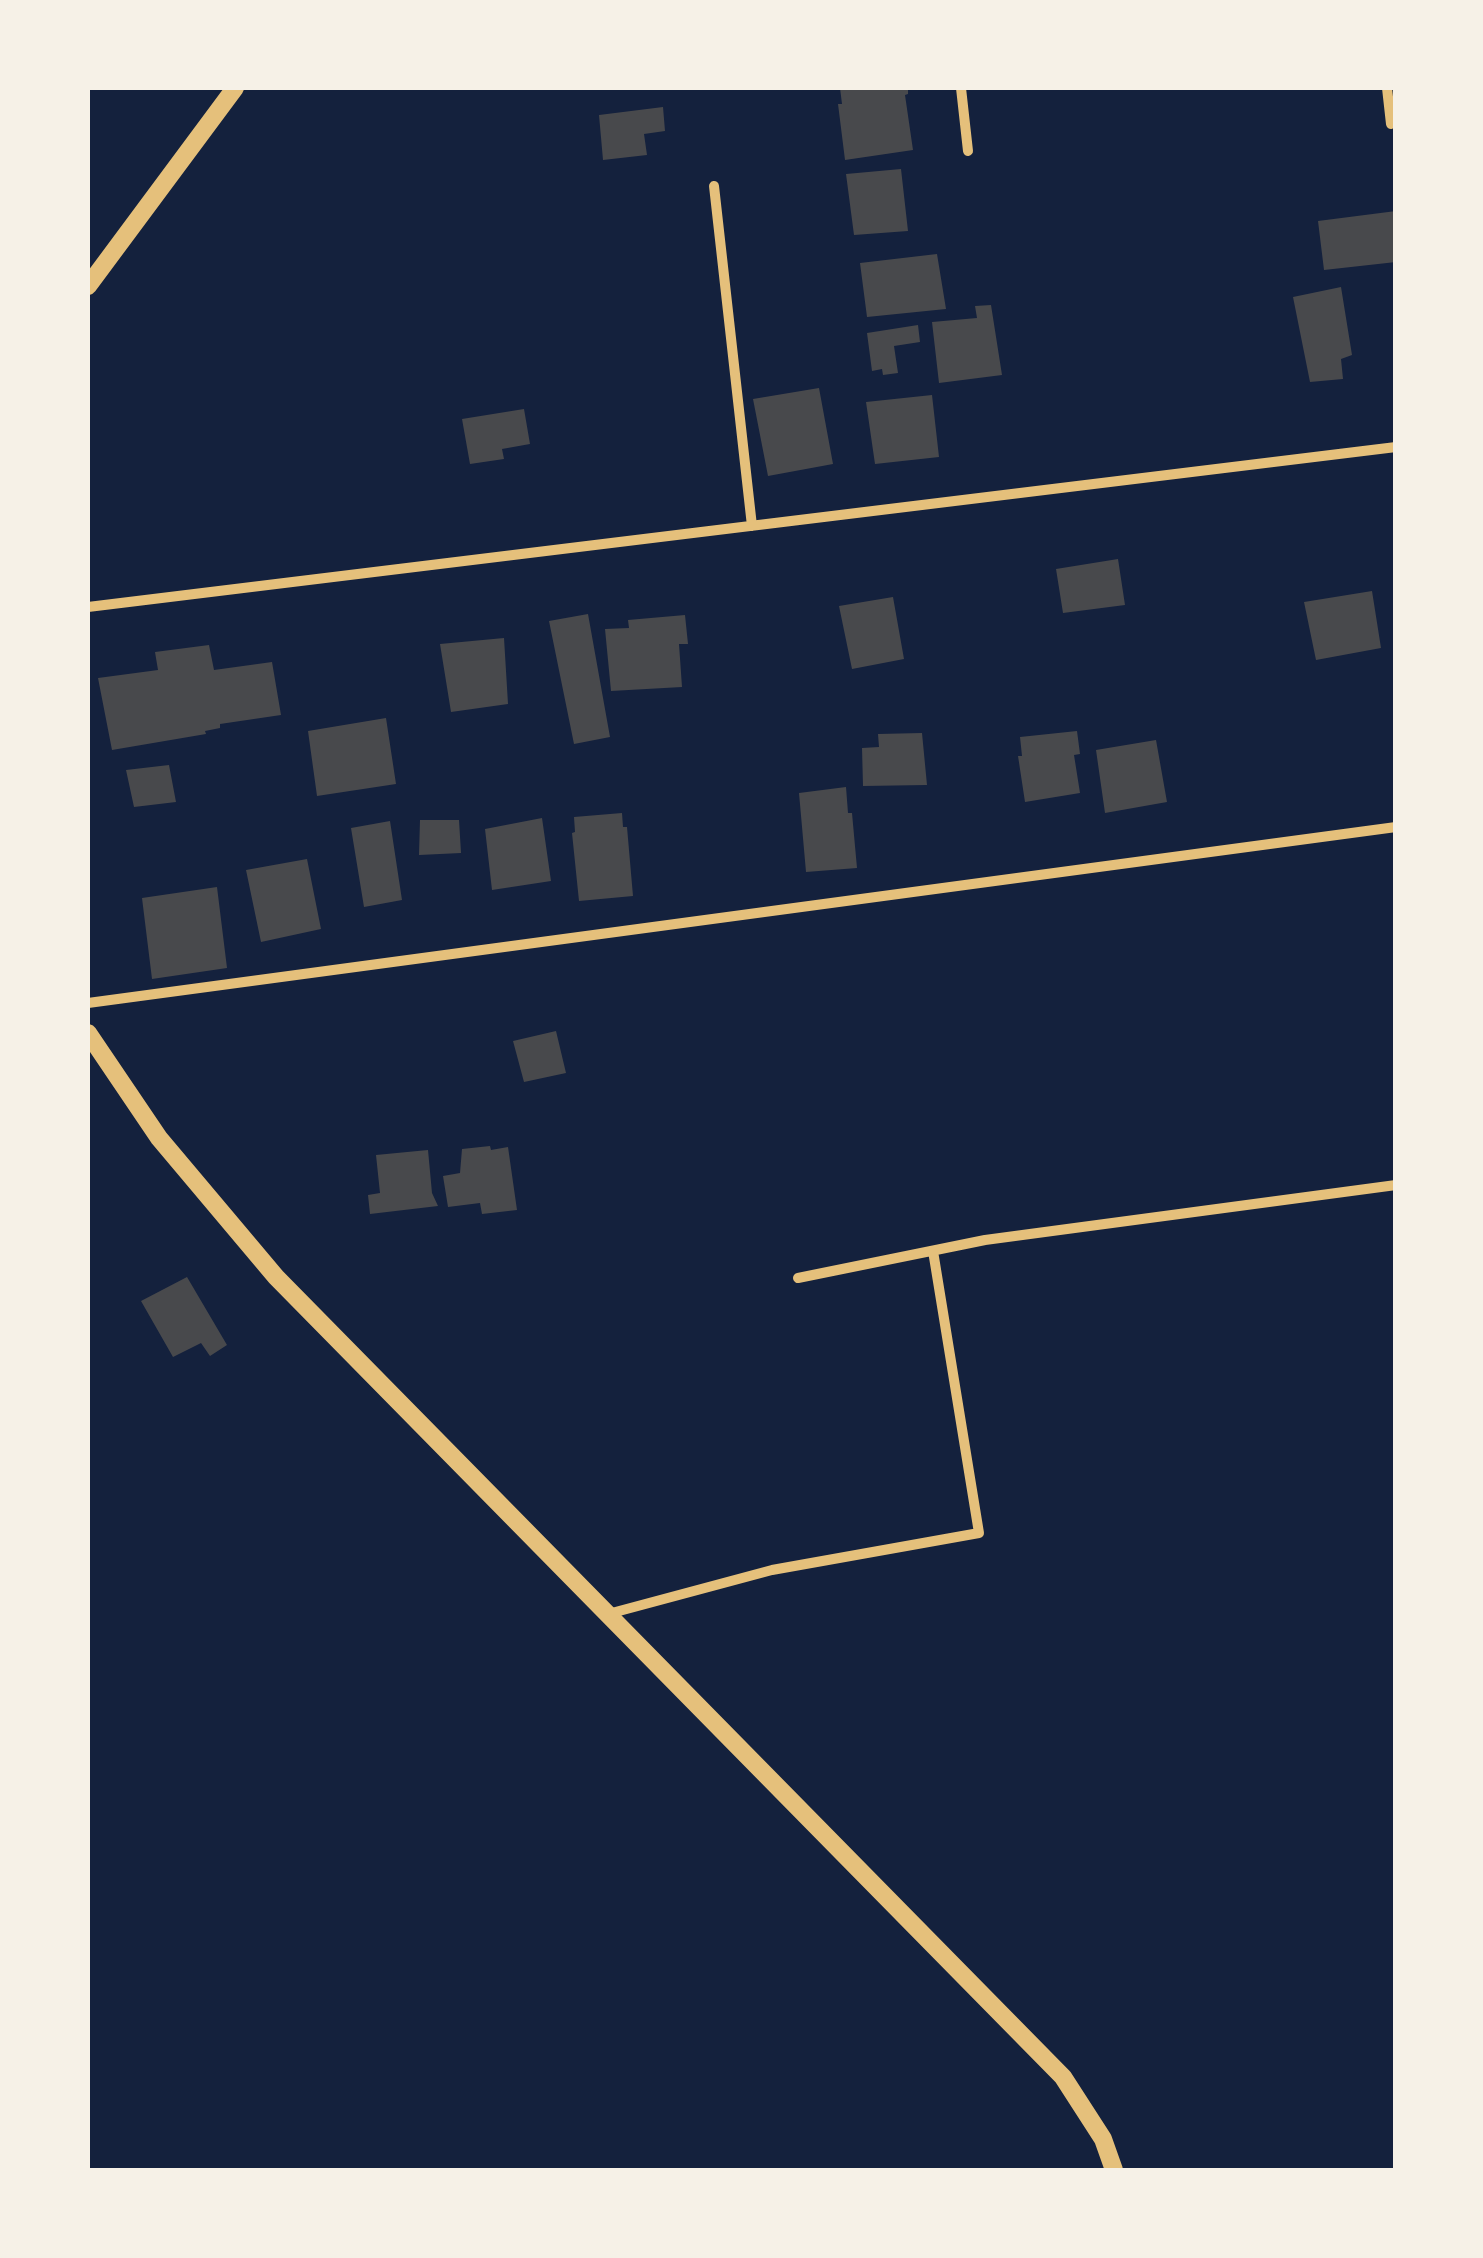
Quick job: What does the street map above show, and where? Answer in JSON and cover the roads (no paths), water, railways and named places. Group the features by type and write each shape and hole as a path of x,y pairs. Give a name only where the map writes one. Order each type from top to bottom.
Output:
{"street":[{"path":"88,286 235,88"},
{"path":"960,88 968,151"},
{"path":"1387,88 1391,124"},
{"path":"714,186 752,526"},
{"path":"88,607 1396,447"},
{"path":"88,1003 1396,828"},
{"path":"88,1033 159,1138 276,1277 1062,2077 1103,2139 1114,2170"},
{"path":"798,1278 985,1240 1396,1185"},
{"path":"608,1614 772,1570 979,1533 933,1251"}]}
